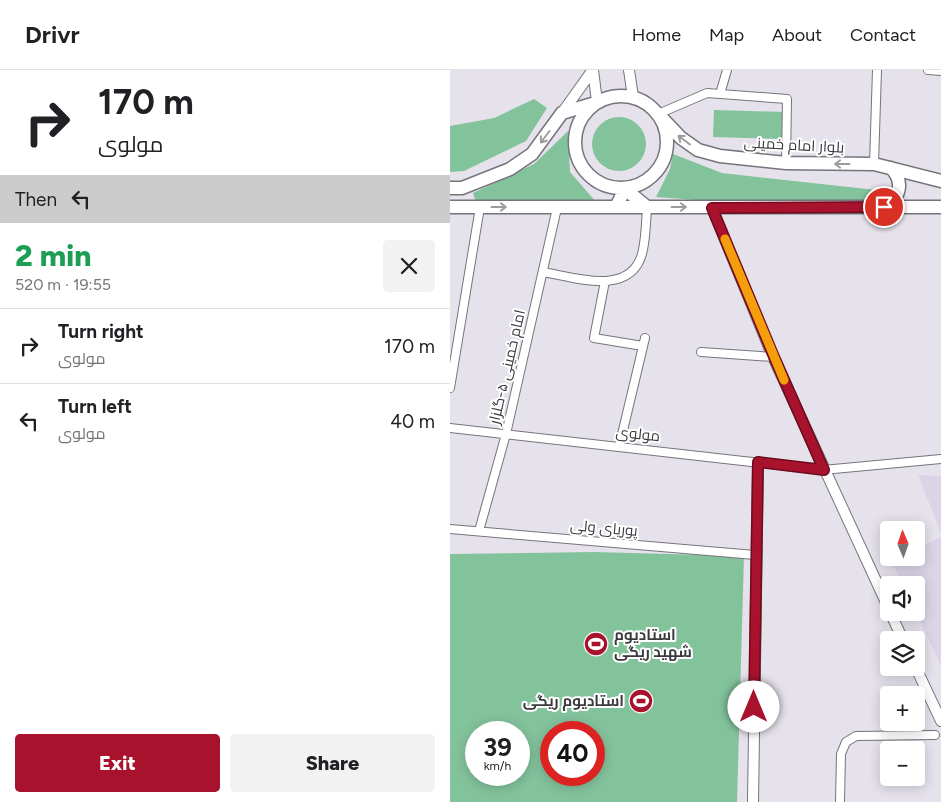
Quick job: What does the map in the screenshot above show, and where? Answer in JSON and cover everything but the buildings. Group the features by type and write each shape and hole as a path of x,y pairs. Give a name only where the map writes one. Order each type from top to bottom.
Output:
{"main road":[{"path":"597,102 583,114 575,136 578,160 583,170 596,182 613,188 625,189 646,182 661,166 666,156 667,134 658,114 651,107 633,97 608,98 562,113 532,154 510,169 456,188 456,207 712,208 941,206"},
{"name":"بلوار امام خمینی","path":"658,114 681,138 698,150 720,156 786,164 874,164 941,181"},
{"path":"884,207 892,202 899,188 898,177 891,168"},
{"path":"625,189 647,207"},
{"path":"616,207 625,189"}],"street":[{"path":"593,70 597,102"},
{"path":"562,113 593,70"},
{"path":"629,70 633,97"},
{"path":"720,94 727,70"},
{"path":"874,164 877,70"},
{"path":"928,70 941,71"},
{"path":"658,114 707,93 787,99 786,164"},
{"path":"450,388 480,207"},
{"path":"543,272 606,281 627,277 638,266 642,254 647,207"},
{"name":"امام خمینی ۵-گلزار","path":"479,531 506,434 557,208"},
{"path":"712,208 774,357 880,590"},
{"path":"606,281 594,338 644,342 619,447"},
{"path":"701,352 774,357"},
{"name":"مولوی","path":"450,428 824,470 941,459"},
{"path":"754,802 758,462"},
{"name":"پوریای ولی","path":"450,529 756,555"},
{"path":"920,676 941,721"},
{"path":"840,802 841,754 846,742 856,736 935,735"}],"shaded area":[{"path":"918,475 941,476 941,533"},
{"path":"941,537 941,666 920,621 925,621 925,576 899,576 894,566 925,566 925,545"}],"green space":[{"path":"534,99 547,108 526,141 464,171 450,172 450,126 494,118"},
{"path":"714,110 785,112 784,139 713,137"},
{"path":"619,117 629,119 638,125 644,134 646,144 644,154 638,163 629,169 619,171 609,169 600,163 594,154 592,144 594,134 600,125 609,119"},
{"path":"568,131 572,133 569,152 570,172 596,202 476,203 473,193 534,164"},
{"path":"673,154 722,173 876,190 877,205 722,202 656,197 670,169"},
{"name":"استادیوم شهید ریگی","path":"594,552 744,556 737,802 450,802 450,554"}],"slow traffic":[{"path":"725,239 784,380"}],"place":[{"name":"استادیوم شهید ریگی","path":"596,644"},
{"name":"استادیوم ریگی","path":"641,701"}],"route":[{"path":"754,707 758,462 824,470 774,357 712,208 884,207"}]}
